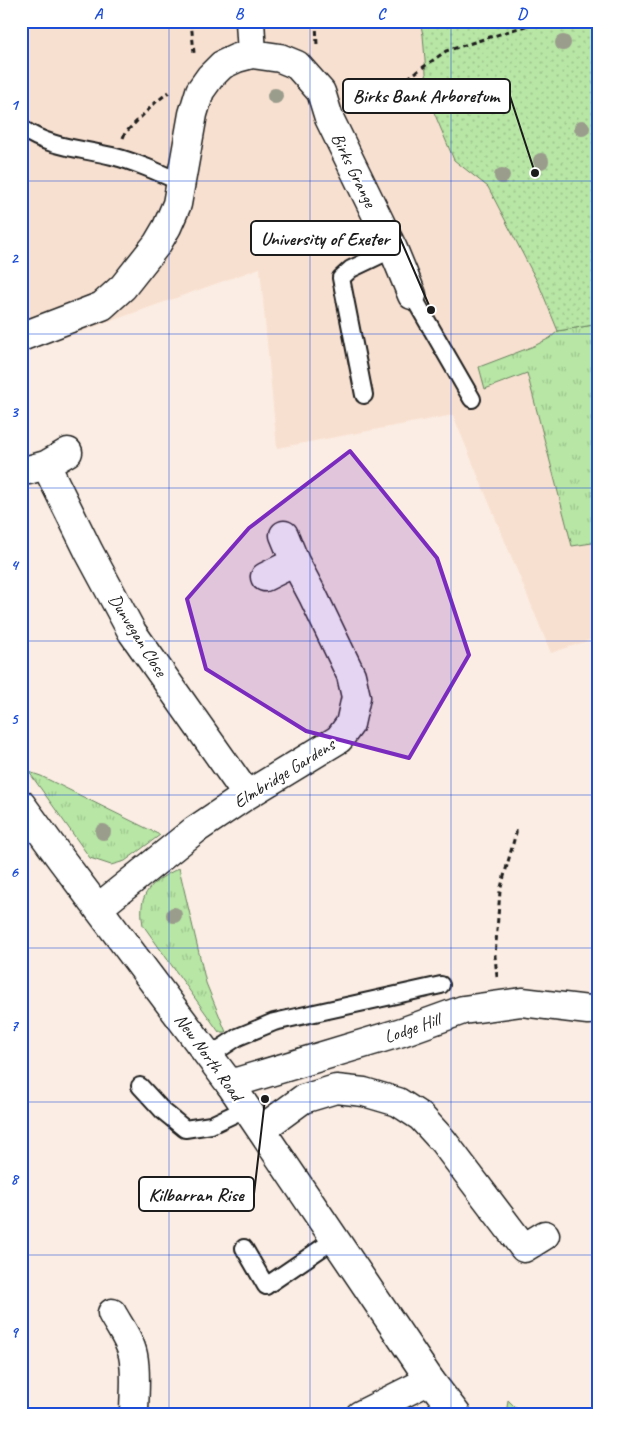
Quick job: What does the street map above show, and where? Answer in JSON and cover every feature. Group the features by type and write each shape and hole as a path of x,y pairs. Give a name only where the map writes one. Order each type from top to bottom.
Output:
{"street":[{"path":"250,21 252,54"},
{"name":"Birks Grange","path":"21,337 102,306 123,288 167,227 176,204 192,114 200,91 222,65 252,54 280,58 297,65 321,92 329,118 393,250 412,295"},
{"name":"Dunvegan Close","path":"47,462 89,552 132,632 247,795"},
{"name":"Elmbridge Gardens","path":"98,908 195,830 247,795 340,739 350,724 356,696 351,675 295,562 284,535"},
{"path":"265,577 295,562"},
{"name":"New North Road","path":"21,804 230,1084 430,1380 457,1415"},
{"name":"Lodge Hill","path":"230,1084 402,1032 463,1010 522,1002 588,1010 599,1009"},
{"path":"254,1118 303,1099 336,1089 364,1092 398,1102 420,1117 443,1141 527,1247"},
{"path":"112,1312 128,1340 133,1355 134,1415"},
{"path":"360,1415 430,1380"}],"lane":[{"path":"21,128 35,137 56,145 114,157 146,167 180,182"},
{"path":"364,394 341,278 350,269 393,250"},
{"name":"Birks Grange","path":"412,295 472,399"},
{"path":"209,1056 238,1037 274,1022 441,985"},
{"path":"140,1086 163,1111 185,1129 254,1118"},
{"path":"244,1248 266,1286 335,1239"}],"path":[{"path":"329,118 361,108 446,51 541,21"},
{"path":"114,157 125,133 156,102 182,83 210,77"},
{"path":"500,1005 495,956 500,891 517,829"}],"highlighted area":[{"path":"350,451 437,558 469,655 409,758 306,731 206,669 187,599 249,528"}],"shaded area":[{"path":"21,21 599,21 599,637 551,653 453,415 277,448 260,268 21,353"}],"green space":[{"path":"420,21 599,21 599,324 558,331 540,287 488,187 454,160 428,98 423,35"},
{"path":"599,324 599,542 572,546 527,373 485,389 479,367 534,346 550,338 558,331"},
{"path":"29,772 41,776 160,835 125,861 111,865 90,858"},
{"path":"179,868 206,983 226,1032 219,1032 143,925 142,904 149,889 161,878"},
{"path":"508,1400 523,1415 506,1415"}],"place":[{"name":"Birks Bank Arboretum","path":"535,173"},
{"name":"University of Exeter","path":"431,310"},
{"name":"Kilbarran Rise","path":"265,1099"}]}
